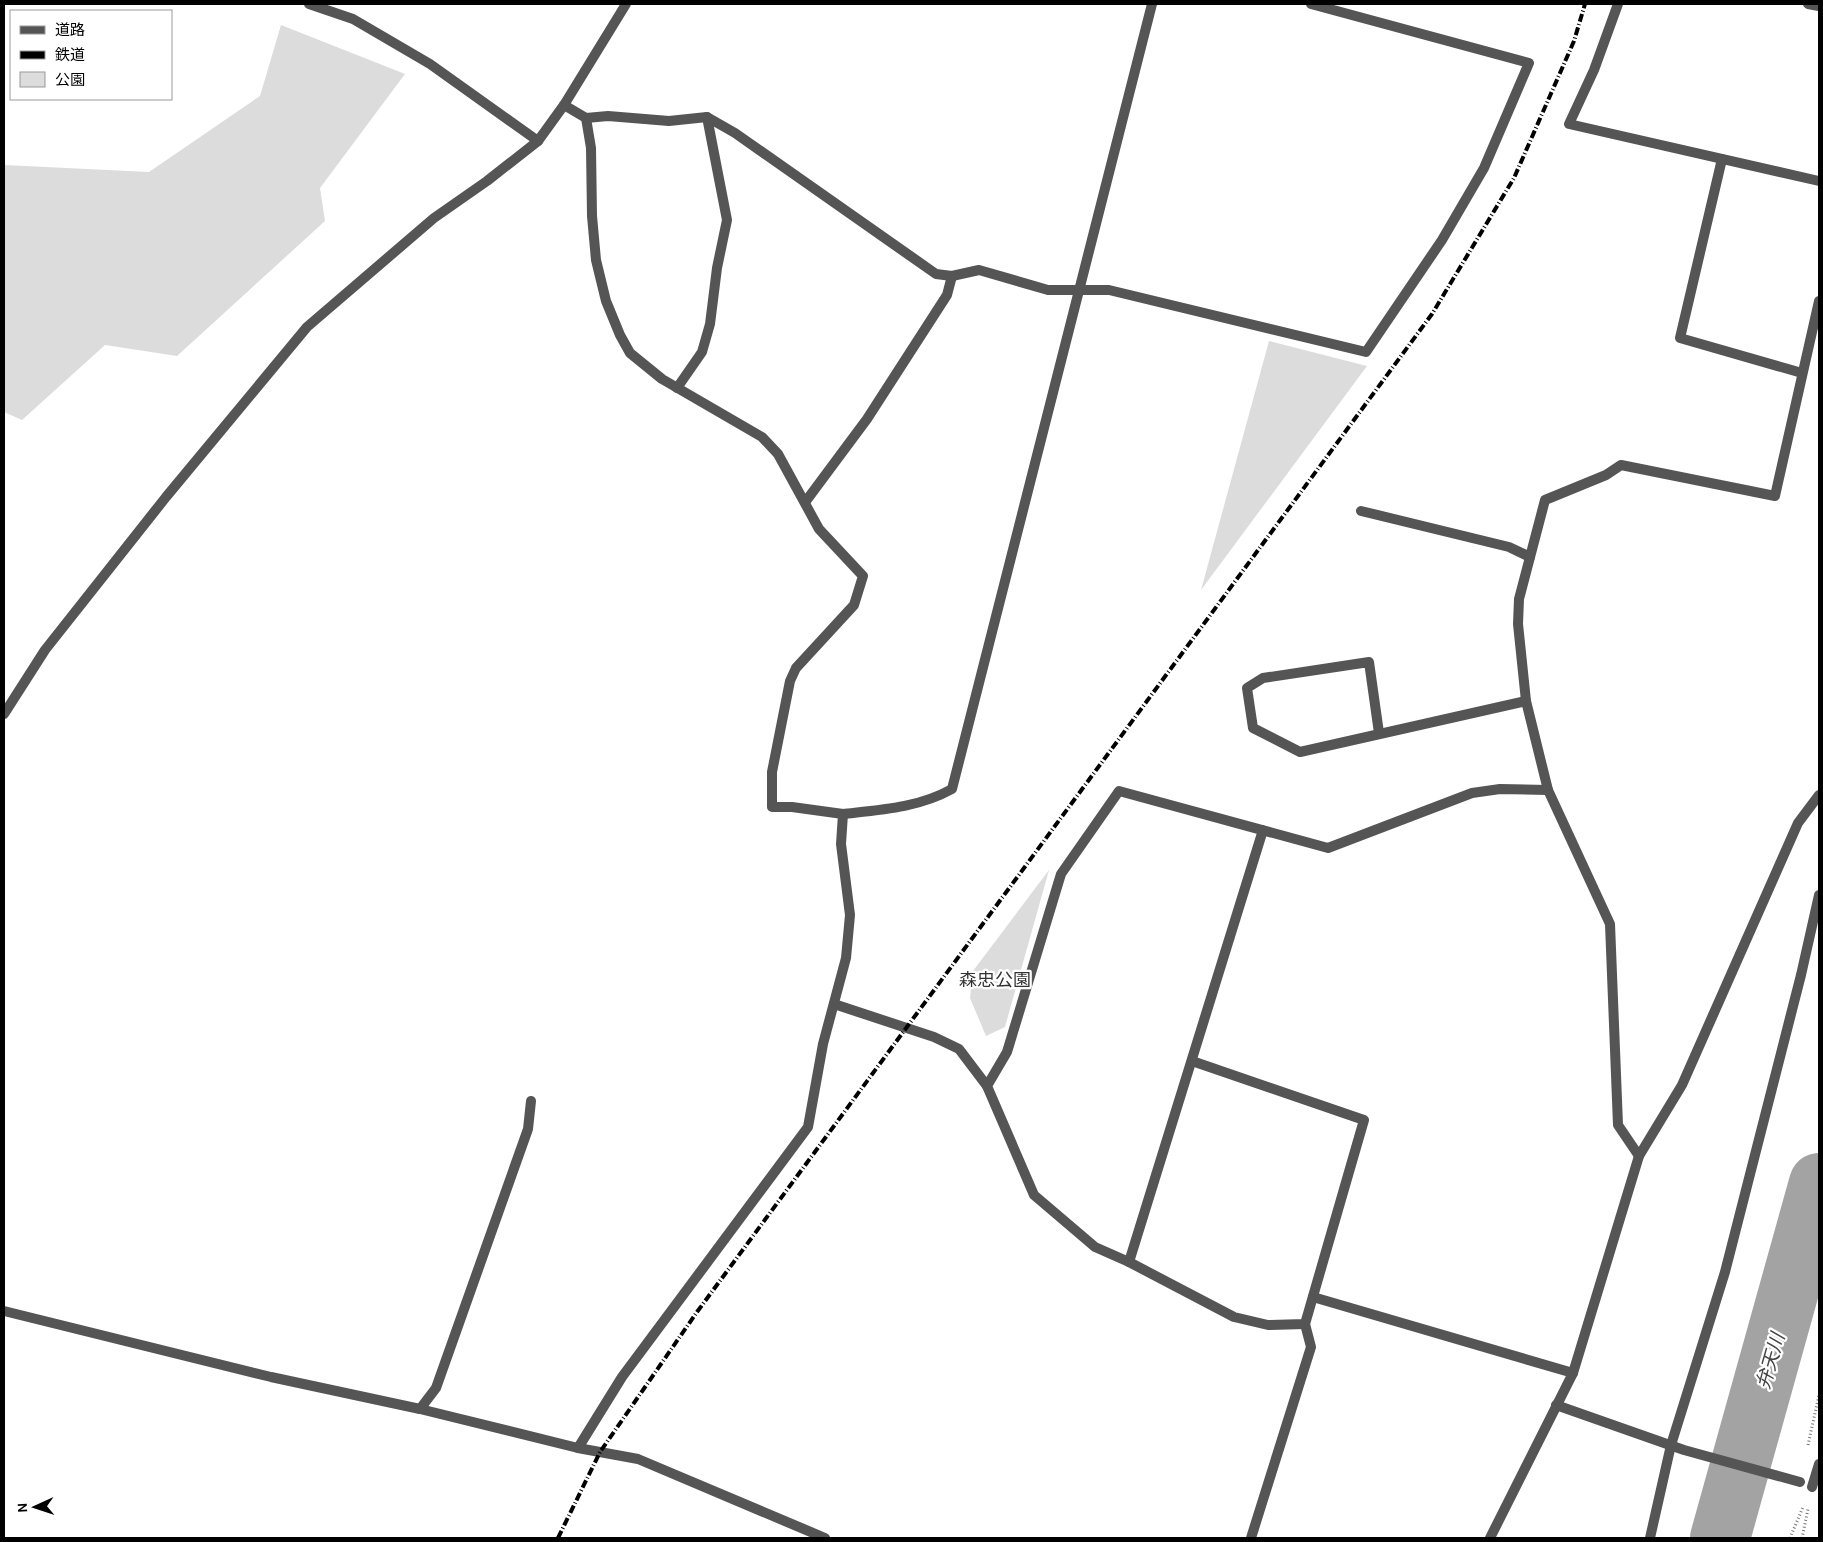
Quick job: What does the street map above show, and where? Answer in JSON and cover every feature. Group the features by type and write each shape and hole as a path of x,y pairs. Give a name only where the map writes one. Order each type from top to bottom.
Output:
{"street":[{"path":"309,4 353,19 430,64 538,141"},
{"path":"4,714 45,650 166,497 307,327 434,218 487,182 538,141 564,105 626,4"},
{"path":"586,118 591,148 592,216 595,251 606,301 620,335 630,353 662,379 762,437 778,454 806,501 811,516 819,529 863,576 854,605 796,668 790,681 772,772 772,807 792,807 843,814 892,809 940,796 952,789 1152,4"},
{"path":"564,105 586,118 608,116 669,121 707,117 764,153 936,274 952,276 979,270 1048,290 1109,290 1366,352 1442,240 1484,168 1529,63 1311,4"},
{"path":"1618,4 1594,70 1569,124 1819,181"},
{"path":"1808,4 1819,6"},
{"path":"677,388 702,352 710,324 717,268 726,220 707,117"},
{"path":"1722,160 1680,338 1802,373"},
{"path":"806,501 867,419 947,295 952,276"},
{"path":"1639,1156 1618,1125 1610,924 1548,790 1526,701 1518,624 1519,599 1545,500 1606,474 1621,465 1775,496 1819,301"},
{"path":"1361,511 1509,547 1530,557"},
{"path":"1379,733 1369,662 1263,678 1247,688 1252,728 1300,752 1526,701"},
{"path":"987,1086 1007,1052 1061,874 1119,791 1328,848 1472,793 1500,789 1548,790"},
{"path":"1490,1538 1573,1373 1639,1156 1682,1085 1798,823 1819,795"},
{"path":"578,1448 622,1377 808,1127 823,1044 846,958 850,916 841,844 843,814"},
{"path":"1130,1262 1264,830"},
{"path":"1650,1538 1671,1445 1725,1272 1801,975 1819,895"},
{"path":"834,1004 934,1037 959,1049 987,1086 1034,1195 1095,1248 1130,1262 1234,1317 1268,1325 1305,1324"},
{"path":"1192,1061 1364,1120 1305,1324 1311,1347 1251,1538"},
{"path":"420,1409 436,1388 528,1129 531,1101"},
{"path":"1313,1297 1573,1373"},
{"path":"4,1311 271,1377 420,1409 578,1448 638,1459 825,1538"},
{"path":"1556,1405 1684,1450 1800,1482"},
{"path":"1812,1487 1819,1464"}],"path":[{"path":"1800,1482 1819,1395"},
{"path":"1802,1538 1812,1487"}],"green space":[{"path":"281,25 405,74 320,188 325,221 177,356 105,345 22,420 4,412 4,165 149,172 260,96"},
{"path":"1269,341 1367,366 1201,590"},
{"name":"森忠公園","path":"1049,870 1005,1027 986,1036 970,998 973,971"}],"waterway":[{"name":"弁天川","path":"1720,1538 1819,1183"}],"railway":[{"path":"558,1538 600,1452 697,1312 1432,314 1514,178 1574,41 1585,4"}]}
